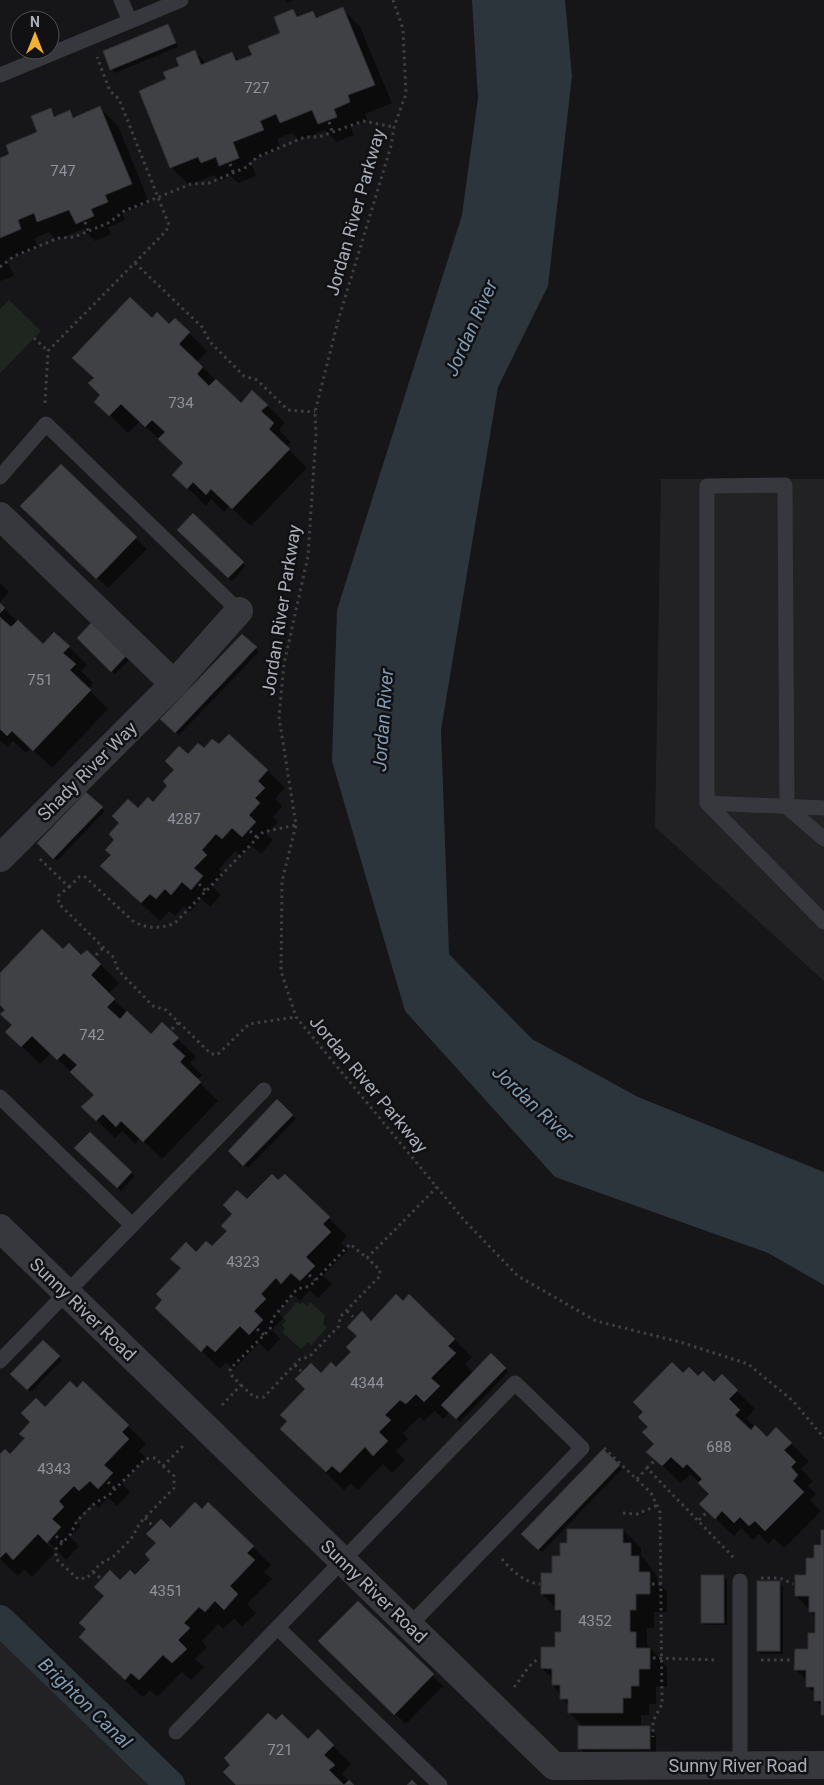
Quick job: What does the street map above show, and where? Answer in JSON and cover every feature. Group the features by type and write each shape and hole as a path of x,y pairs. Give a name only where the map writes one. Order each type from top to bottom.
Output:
{"street":[{"path":"0,516 174,684"},
{"name":"Shady River Way","path":"0,858 174,684 239,611"},
{"name":"Sunny River Road","path":"0,1228 554,1766 824,1766"}],"lane":[{"path":"121,0 130,21"},
{"path":"0,74 181,0"},
{"path":"0,477 46,424 239,611"},
{"path":"824,839 787,807 785,485 706,486 707,803 824,922"},
{"path":"707,803 824,808"},
{"path":"0,1361 264,1090"},
{"path":"0,1097 132,1225"},
{"path":"176,1732 515,1382 582,1448 410,1625"},
{"path":"740,1581 740,1766"},
{"path":"278,1628 440,1785"}],"path":[{"name":"Jordan River Parkway","path":"394,0 403,29 406,94 394,127 391,146 338,321 315,412 308,556 284,664 279,716 296,825 282,881 281,971 296,1017 464,1220 518,1276 596,1322 680,1342 748,1364 793,1402 824,1438"},
{"path":"46,424 48,351 135,263 169,225 119,99 110,91 89,38"},
{"path":"0,267 14,256 59,238 74,238 110,222 124,211 191,184 209,183 247,167 257,157 305,137 319,137 363,121 394,127"},
{"path":"328,122 332,132"},
{"path":"230,164 233,172"},
{"path":"84,222 88,231"},
{"path":"135,263 202,327 210,342 244,376 257,380 288,410 315,412"},
{"path":"34,338 48,351"},
{"path":"296,825 263,832 175,923 166,927 153,927 133,922 84,876 79,877 58,896 57,901 114,958 118,970 153,1006 166,1010 215,1055 254,1021 296,1017"},
{"path":"250,831 258,838"},
{"path":"19,838 69,887"},
{"path":"199,884 206,891"},
{"path":"96,955 102,948"},
{"path":"172,1029 179,1022"},
{"path":"241,1385 254,1397 264,1397 300,1359 309,1357 315,1351 339,1326 340,1317 381,1274 380,1270 367,1258"},
{"path":"309,1275 315,1280"},
{"path":"346,1311 353,1317"},
{"path":"257,1328 264,1335"},
{"path":"295,1364 301,1371"},
{"path":"582,1448 602,1446 651,1493 658,1505 662,1530 662,1704 653,1722 653,1766"},
{"path":"637,1479 654,1461"},
{"path":"647,1468 734,1556 740,1581 780,1578 793,1584"},
{"path":"108,1482 115,1488"},
{"path":"623,1513 637,1514 658,1505"},
{"path":"699,1520 706,1513"},
{"path":"145,1518 152,1526"},
{"path":"56,1536 63,1542"},
{"path":"488,1544 516,1573 532,1584 540,1584"},
{"path":"93,1572 100,1578"},
{"path":"652,1584 662,1584"},
{"path":"495,1708 524,1676 532,1662 539,1659"}],"shaded area":[{"path":"9,300 41,331 0,373 0,309"},
{"path":"661,479 824,479 824,981 655,827"},
{"path":"297,1302 300,1305 302,1302 307,1306 310,1302 325,1315 323,1323 327,1328 311,1345 308,1342 301,1349 282,1332 285,1329 282,1325 286,1321 283,1318"},
{"path":"0,1628 152,1785 0,1785"}],"water":[{"name":"Jordan River","path":"472,0 565,0 572,76 548,286 498,387 441,730 449,954 532,1039 638,1097 824,1172 824,1285 768,1253 555,1177 405,1011 332,761 337,610 462,215 478,98"}],"building":[{"path":"343,7 375,85 348,95 350,102 334,109 337,117 318,124 312,110 280,123 276,114 260,121 264,130 233,142 239,158 219,166 216,157 201,163 198,157 170,168 139,91 166,79 163,72 179,66 176,58 195,50 201,65 232,52 236,61 252,55 248,46 280,33 274,17 293,9 297,17 313,11 316,18"},
{"path":"168,24 176,43 110,70 103,51"},
{"path":"100,106 132,184 105,195 108,202 91,209 94,216 76,224 69,210 37,222 34,213 18,220 21,229 0,238 0,158 9,154 6,145 37,132 31,116 51,108 54,117 70,110 73,118"},
{"path":"130,297 152,318 157,312 169,324 175,318 190,332 179,344 203,367 197,374 209,386 216,379 241,403 252,390 268,405 261,411 274,423 269,429 290,449 232,509 211,489 206,495 193,482 187,489 172,475 183,463 158,439 165,432 152,420 145,427 121,404 109,416 94,402 100,395 88,383 94,378 72,358"},
{"path":"61,464 137,537 96,579 20,506"},
{"path":"193,513 244,562 228,578 177,530"},
{"path":"0,603 5,608 0,613"},
{"path":"0,617 11,627 18,620 43,644 54,632 70,646 63,653 76,664 70,670 91,690 33,751 12,731 7,736 0,729"},
{"path":"92,622 127,655 111,672 77,638"},
{"path":"242,634 257,647 175,733 160,719"},
{"path":"229,734 268,770 258,781 265,788 255,798 260,803 249,815 256,822 242,837 232,828 222,839 216,834 202,850 207,855 194,868 203,876 191,890 182,882 171,895 165,889 156,899 150,894 141,903 100,866 111,855 105,850 114,840 109,834 119,823 112,816 128,799 138,808 148,797 153,802 167,786 163,781 174,770 165,761 179,746 188,754 198,743 204,748 212,739 219,744"},
{"path":"86,792 103,807 53,859 37,843"},
{"path":"42,929 63,949 69,943 81,955 87,950 101,964 91,975 115,999 107,1007 120,1019 127,1011 151,1034 162,1022 179,1038 172,1044 185,1056 180,1062 201,1082 143,1142 121,1121 116,1127 103,1114 96,1121 81,1107 94,1095 70,1072 77,1065 64,1053 57,1060 32,1036 21,1047 5,1032 12,1025 0,1014 5,1010 0,1005 0,973"},
{"path":"277,1099 293,1115 243,1166 228,1151"},
{"path":"90,1132 132,1172 117,1188 74,1148"},
{"path":"272,1174 278,1180 285,1174 330,1217 323,1224 331,1232 306,1257 315,1266 300,1281 291,1273 281,1284 276,1278 261,1294 266,1299 254,1311 263,1320 249,1335 240,1326 215,1352 207,1345 201,1352 155,1308 162,1300 156,1294 181,1268 170,1259 186,1242 196,1252 206,1241 212,1246 227,1231 221,1226 232,1214 223,1205 237,1190 247,1199"},
{"path":"396,1294 403,1301 409,1294 455,1339 448,1346 456,1353 431,1378 440,1386 424,1402 416,1394 406,1404 400,1400 385,1415 391,1420 379,1432 388,1441 373,1456 365,1447 340,1473 332,1466 326,1472 280,1429 287,1421 280,1415 305,1389 295,1379 311,1363 321,1373 331,1362 336,1367 351,1352 346,1347 357,1336 347,1327 362,1311 371,1321"},
{"path":"43,1340 60,1356 27,1390 10,1374"},
{"path":"491,1353 506,1368 456,1419 441,1405"},
{"path":"672,1362 683,1373 689,1367 698,1376 703,1371 714,1382 722,1374 738,1390 729,1399 740,1410 735,1415 751,1430 755,1425 767,1437 776,1427 792,1443 784,1450 796,1462 791,1467 798,1475 793,1481 804,1492 765,1531 755,1521 749,1526 740,1517 734,1523 722,1511 715,1519 699,1504 709,1494 698,1483 702,1479 687,1464 683,1468 671,1457 662,1466 646,1452 654,1444 642,1432 648,1427 638,1417 643,1412 633,1402"},
{"path":"70,1381 77,1388 83,1381 129,1425 122,1432 129,1439 104,1465 113,1473 98,1489 90,1481 79,1491 74,1486 59,1501 64,1507 52,1519 61,1527 47,1543 38,1534 13,1560 6,1552 0,1558 0,1454 5,1449 10,1454 25,1438 19,1434 30,1422 21,1413 36,1398 45,1407"},
{"path":"603,1449 620,1465 538,1550 521,1534"},
{"path":"195,1502 202,1509 208,1502 254,1546 247,1553 255,1560 230,1586 238,1594 224,1610 215,1601 205,1612 199,1607 184,1623 190,1628 178,1640 187,1649 172,1663 163,1655 139,1680 131,1673 125,1680 79,1637 86,1629 79,1623 104,1596 94,1587 110,1570 120,1580 130,1570 135,1575 150,1560 145,1554 156,1543 146,1534 161,1519 170,1528"},
{"path":"567,1529 623,1529 623,1543 631,1543 631,1556 639,1556 639,1572 650,1572 650,1594 636,1594 636,1610 630,1610 630,1632 636,1632 636,1648 650,1648 650,1669 639,1669 639,1686 631,1686 631,1698 623,1698 623,1713 568,1713 568,1699 560,1699 560,1685 552,1685 552,1669 541,1668 541,1647 555,1647 555,1632 561,1632 561,1610 555,1610 555,1594 541,1594 541,1573 552,1573 552,1556 560,1556 560,1543 567,1543"},
{"path":"821,1530 824,1530 824,1715 821,1715 821,1701 814,1701 814,1687 806,1687 806,1670 794,1670 795,1649 808,1649 808,1633 815,1633 815,1612 809,1612 809,1596 795,1596 795,1575 806,1575 806,1558 814,1558 814,1545 821,1545"},
{"path":"701,1575 724,1575 724,1623 701,1623"},
{"path":"757,1581 780,1581 780,1651 757,1651"},
{"path":"358,1601 434,1674 394,1715 318,1641"},
{"path":"268,1713 276,1720 282,1714 308,1739 318,1729 334,1745 324,1755 335,1765 329,1770 344,1785 236,1785 223,1772 230,1765 224,1758"},
{"path":"578,1726 650,1726 650,1749 578,1749"},
{"path":"349,1780 354,1785 344,1785"},
{"path":"412,1780 417,1785 407,1785"}],"waterway":[{"name":"Brighton Canal","path":"0,1620 170,1785"}]}
